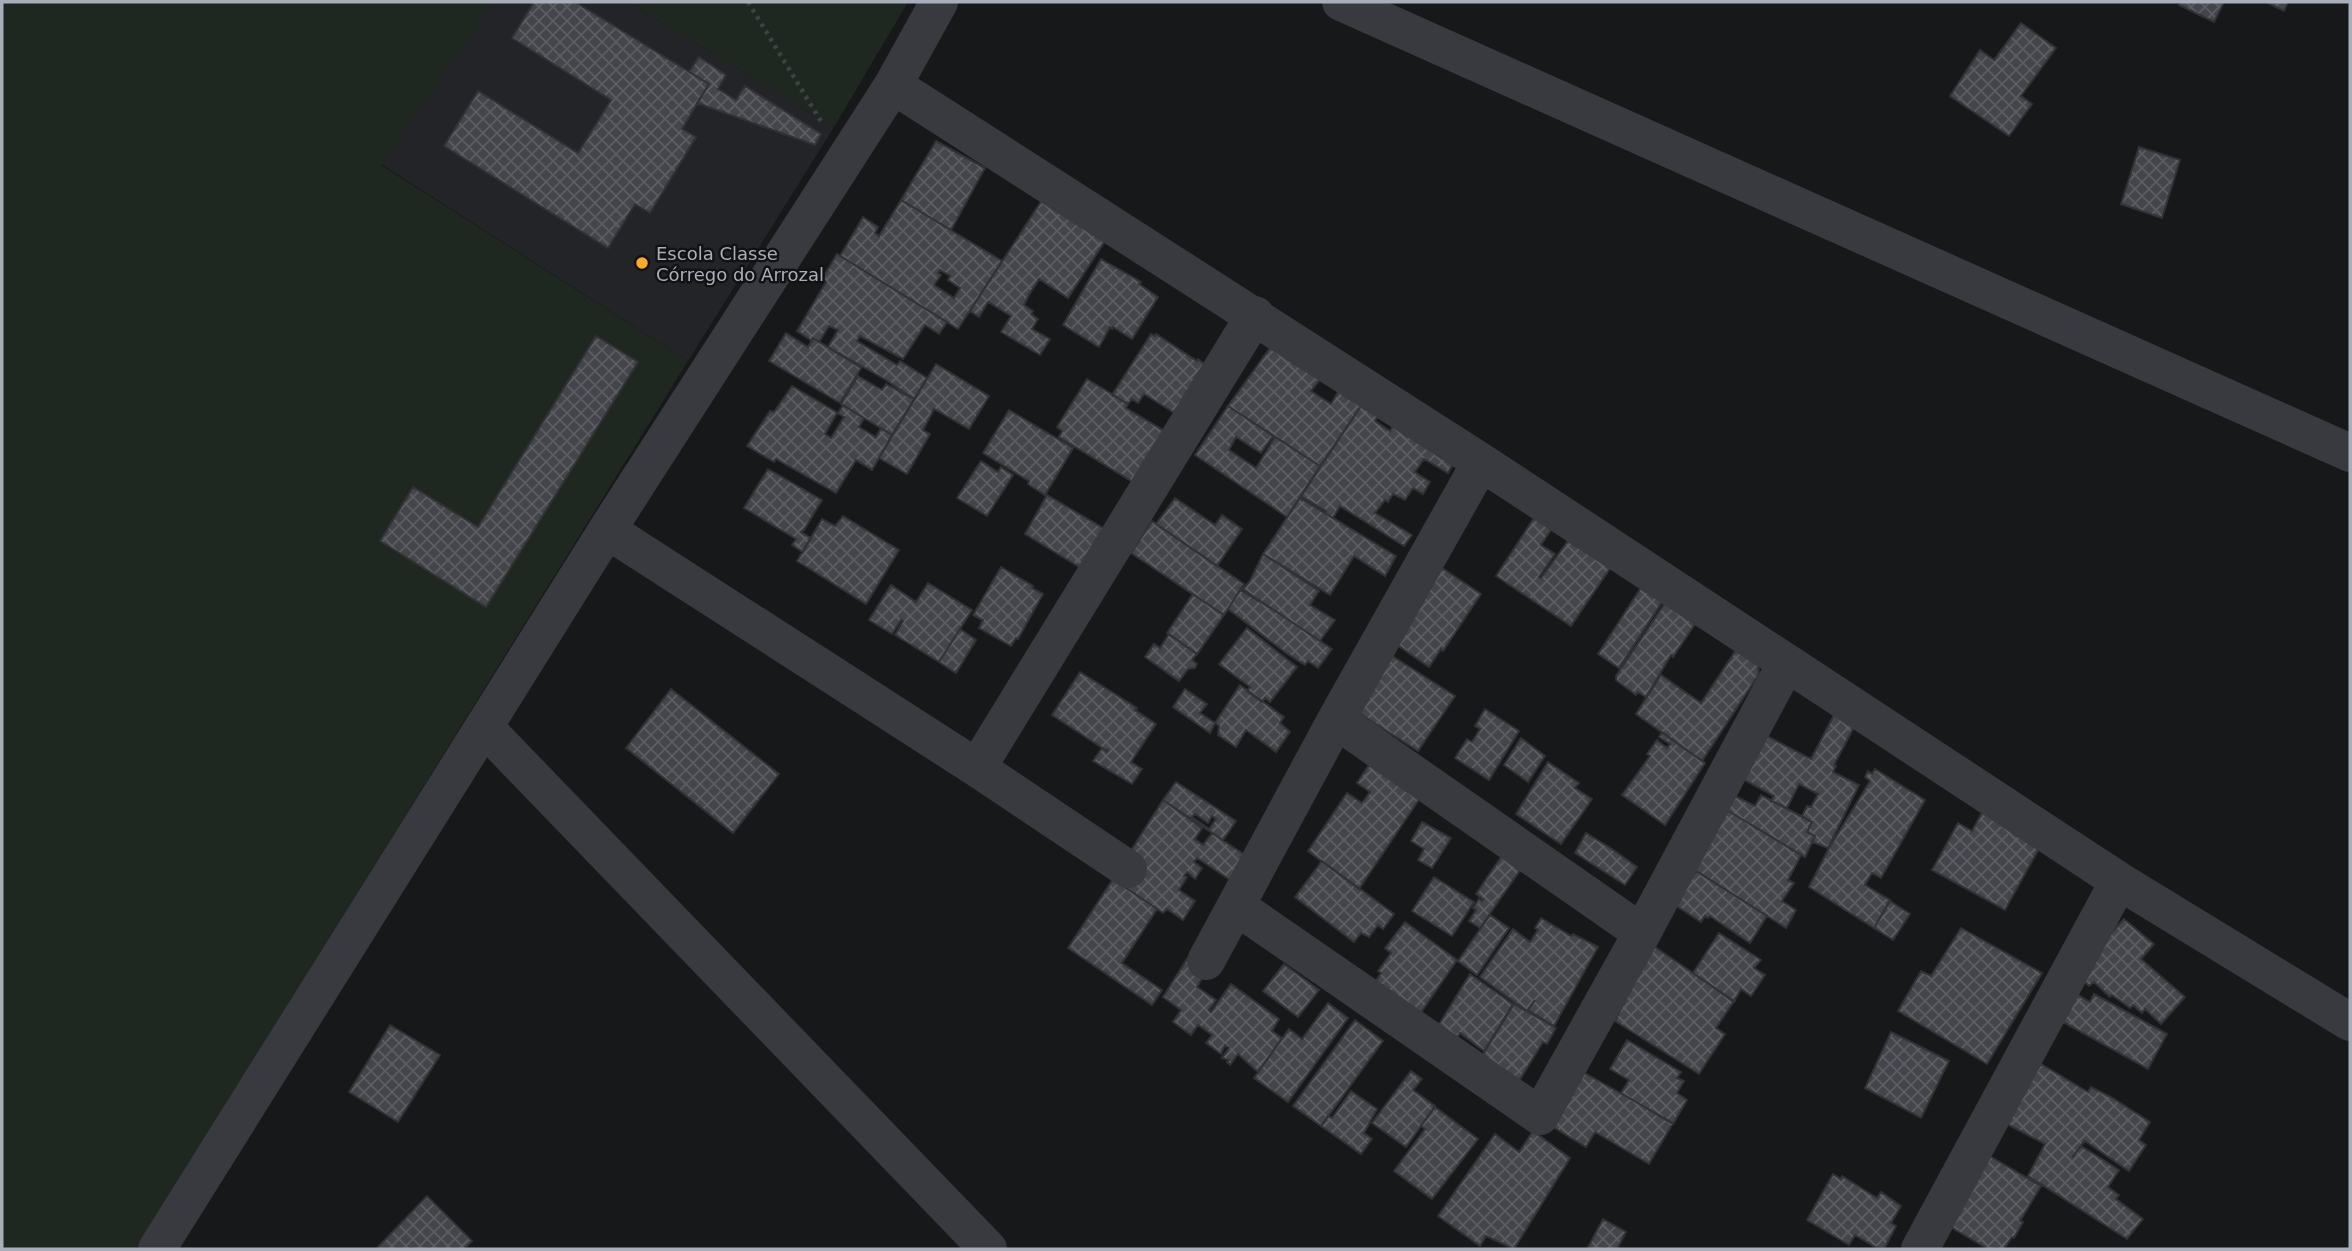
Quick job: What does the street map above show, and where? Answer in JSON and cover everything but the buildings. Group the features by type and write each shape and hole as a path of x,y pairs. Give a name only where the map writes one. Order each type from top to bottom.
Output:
{"street":[{"path":"157,1249 607,530 893,85 939,2"},
{"path":"1341,2 2350,453"},
{"path":"893,85 1255,315 2119,881 2350,1022"},
{"path":"977,768 1255,315"},
{"path":"1206,961 1336,720 1481,462"},
{"path":"607,530 977,768 1128,869"},
{"path":"1236,906 1540,1116 1642,933 1786,664"},
{"path":"1336,720 1642,933"},
{"path":"485,727 988,1249"},
{"path":"1920,1249 2119,881"}],"path":[{"path":"748,2 845,160"}],"shaded area":[{"path":"2,2 494,2 381,165 688,361 136,1249 2,1249"},
{"name":"Escola Classe Córrego do Arrozal","path":"494,2 627,2 834,127 688,361 381,164"},
{"path":"627,2 908,2 834,127"}],"place":[{"name":"Escola Classe Córrego do Arrozal","path":"642,263"}]}
